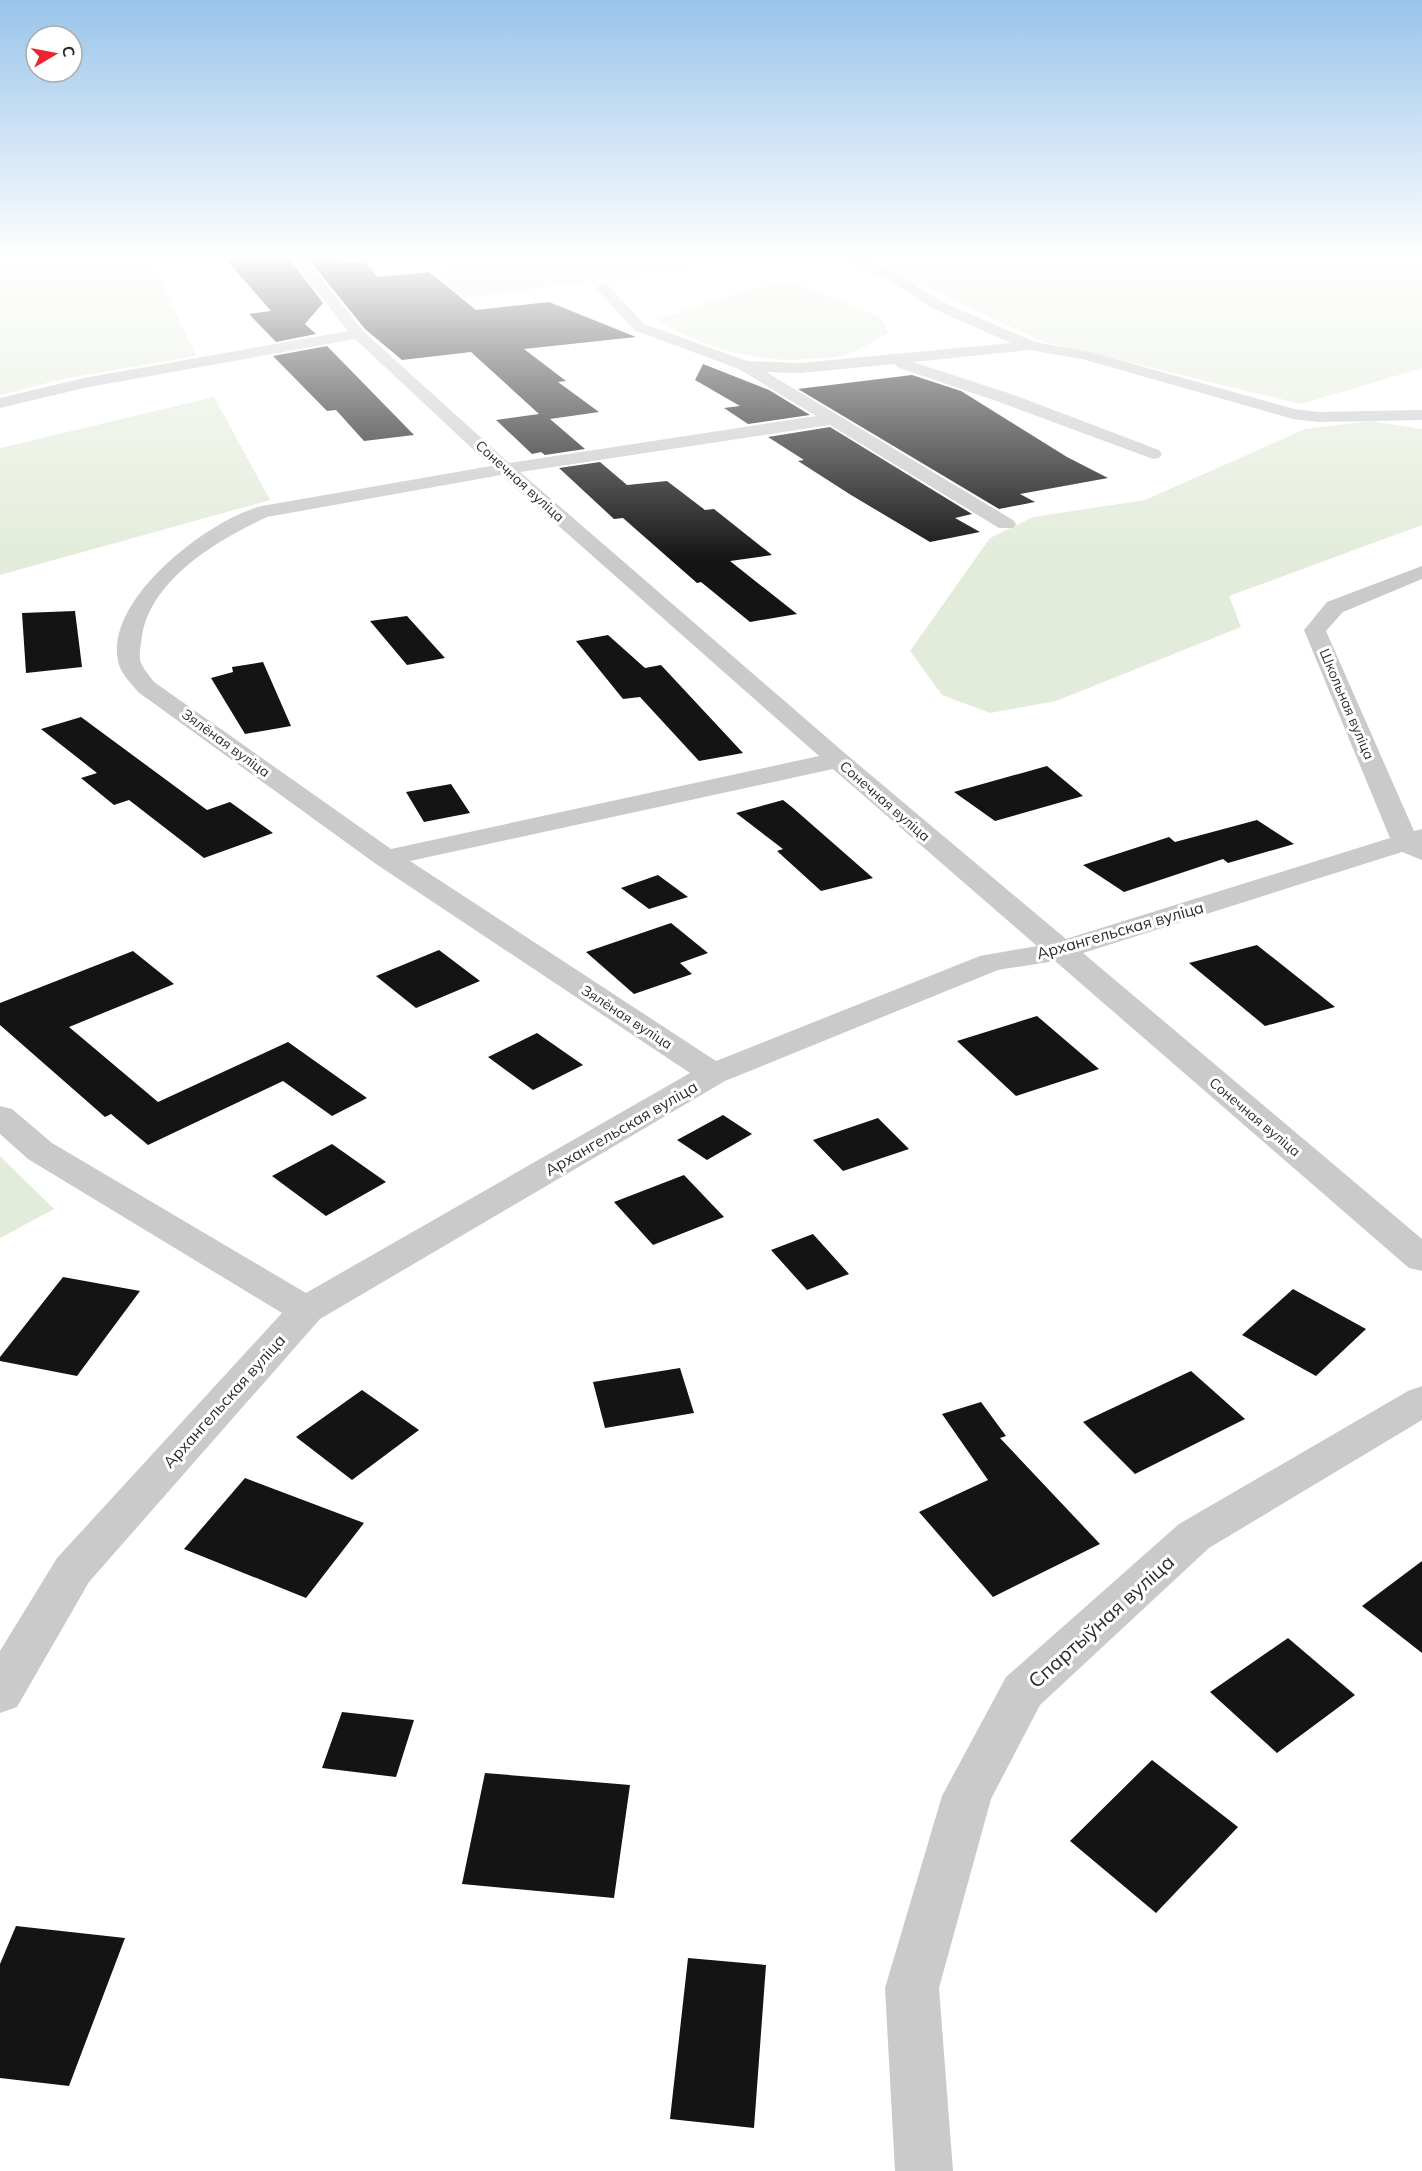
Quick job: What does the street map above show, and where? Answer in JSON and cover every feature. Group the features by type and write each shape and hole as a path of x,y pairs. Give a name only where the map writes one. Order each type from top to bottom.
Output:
{"street":[{"path":"0,403 84,383 215,357"},
{"name":"Сонечная вуліца","path":"384,357 506,469 838,760 1422,1259"},
{"path":"721,357 745,366 1006,524"},
{"path":"745,366 800,368 919,357"},
{"path":"1092,357 1293,414 1318,417 1422,415"},
{"path":"892,360 1008,399 1153,454"},
{"name":"Зялёная вуліца","path":"714,1074 386,858 146,687 129,663 129,631 152,589 188,556 235,523 262,512 506,469 832,419"},
{"name":"Школьная вуліца","path":"1417,844 1315,630 1335,608 1422,572"},
{"path":"386,858 838,760"},
{"name":"Архангельская вуліца","path":"0,1693 73,1570 306,1310 714,1074 991,962 1059,951 1417,844"},
{"path":"0,1116 40,1152 306,1310"},
{"name":"Спартыўная вуліца","path":"924,2171 912,1988 967,1796 1023,1692 1194,1536 1422,1401"}],"green space":[{"path":"0,357 188,357 63,379 0,395"},
{"path":"759,357 834,357 790,360"},
{"path":"1108,357 1422,357 1422,368 1301,404"},
{"path":"214,397 270,500 0,575 0,448"},
{"path":"1370,421 1422,429 1422,525 1229,596 1241,627 1056,701 990,713 942,695 910,651 990,538 1033,517 1145,500 1305,429"},
{"path":"0,1156 54,1209 0,1238"}],"building":[{"path":"274,357 338,357 414,435 364,441 336,410 327,411"},
{"path":"399,357 425,357 402,360"},
{"path":"477,357 535,357 566,381 558,382 599,412 550,419 585,449 545,455 541,452 532,454 496,420 539,414"},
{"path":"703,364 769,390 810,415 748,424 724,408 740,406 695,380"},
{"path":"912,375 961,391 1067,457 1108,478 1020,494 1035,502 999,509 798,389"},
{"path":"830,427 972,514 955,518 980,532 930,542 798,461 804,460 768,437"},
{"path":"600,462 627,485 667,481 705,510 714,509 772,555 730,561 797,614 750,622 701,582 697,583 623,518 614,519 559,468"},
{"path":"75,611 82,667 26,673 22,613"},
{"path":"407,616 445,658 407,665 370,621"},
{"path":"608,635 645,668 661,665 743,753 699,761 640,697 623,699 576,641"},
{"path":"263,662 291,726 245,734 211,678 233,672 232,667"},
{"path":"81,717 207,810 230,802 273,833 204,858 129,800 114,805 81,778 97,773 41,729"},
{"path":"1047,766 1083,796 995,821 954,792"},
{"path":"451,784 470,813 424,822 406,792"},
{"path":"783,800 873,878 821,891 777,851 783,849 736,813"},
{"path":"1257,820 1294,844 1228,863 1223,859 1124,892 1083,865 1169,837 1175,842"},
{"path":"658,875 688,897 649,909 621,888"},
{"path":"671,923 708,953 680,963 692,974 634,994 586,952"},
{"path":"1257,945 1335,1007 1265,1026 1189,963"},
{"path":"439,950 480,981 416,1008 376,976"},
{"path":"133,951 174,984 69,1027 158,1102 288,1042 367,1098 332,1116 283,1081 148,1145 111,1114 105,1117 0,1025 0,1003"},
{"path":"1037,1016 1099,1069 1016,1096 957,1041"},
{"path":"537,1033 583,1065 533,1090 488,1057"},
{"path":"723,1115 752,1134 707,1160 677,1140"},
{"path":"878,1118 909,1149 843,1171 813,1140"},
{"path":"332,1144 386,1182 326,1216 272,1176"},
{"path":"684,1175 724,1217 653,1245 614,1202"},
{"path":"813,1234 849,1274 807,1290 771,1250"},
{"path":"63,1277 140,1291 77,1376 0,1361 0,1357"},
{"path":"1293,1289 1366,1329 1316,1376 1242,1335"},
{"path":"680,1368 694,1413 605,1428 593,1382"},
{"path":"1191,1371 1245,1419 1135,1474 1083,1422"},
{"path":"362,1390 419,1430 352,1480 296,1437"},
{"path":"981,1402 1006,1436 1000,1438 1100,1544 993,1597 919,1512 988,1480 942,1414"},
{"path":"245,1478 364,1523 306,1598 184,1549"},
{"path":"1422,1561 1422,1653 1362,1606"},
{"path":"1288,1638 1355,1695 1277,1753 1210,1692"},
{"path":"342,1712 414,1720 396,1777 322,1768"},
{"path":"1152,1760 1238,1827 1156,1913 1070,1841"},
{"path":"485,1773 630,1785 614,1898 462,1884"},
{"path":"16,1926 125,1938 69,2086 0,2078 0,1964"},
{"path":"688,1958 766,1965 754,2128 670,2119"}]}
